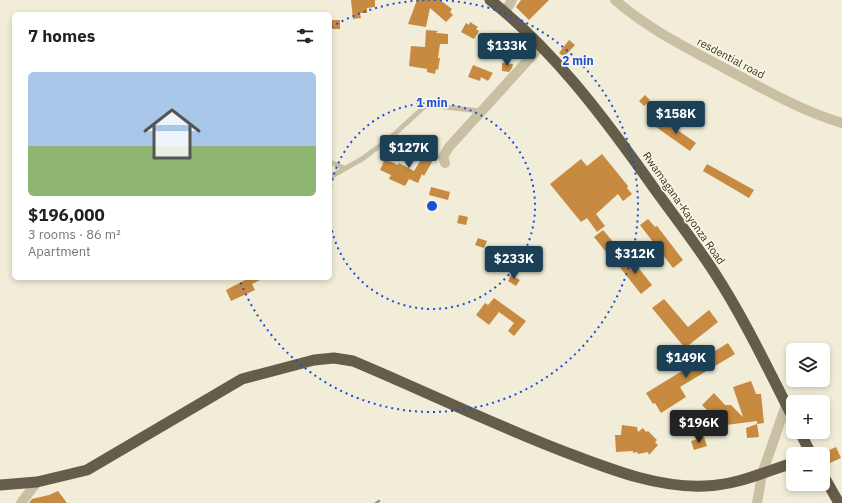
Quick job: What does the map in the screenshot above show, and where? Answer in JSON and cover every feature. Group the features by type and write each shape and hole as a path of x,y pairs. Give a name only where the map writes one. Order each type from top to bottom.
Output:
{"highway":[{"name":"Rwamagana-Kayonza Road","path":"490,0 505,12 540,47 595,107 614,132 710,267 738,311 786,405"},
{"path":"0,485 37,482 87,470 242,379 293,364 334,358 353,361 550,447 628,475 663,483 704,486 724,485 786,465"},
{"path":"830,487 839,503"}],"street":[{"path":"505,12 512,0"},
{"name":"resdential road","path":"615,0 639,19 691,50 773,95 842,123"},
{"path":"445,163 443,158 444,152 540,47"},
{"path":"757,503 762,474 786,405"},
{"path":"21,503 37,482"}],"lane":[{"path":"332,176 362,159 389,139 424,107 436,106 481,111"},
{"path":"332,163 344,168"}],"building":[{"path":"351,0 375,0 375,7 367,8 367,13 360,13 361,18 353,19"},
{"path":"417,0 440,0 452,9 450,12 453,15 446,22 430,8 426,27 408,24"},
{"path":"521,0 549,0 529,20 516,7"},
{"path":"332,20 340,20 340,29 332,29"},
{"path":"470,22 478,27 476,29 479,31 474,39 461,32 466,23 469,25"},
{"path":"426,30 448,34 448,44 440,44 438,70 436,69 435,74 427,72 427,69 409,66 411,46 425,47"},
{"path":"569,40 575,45 564,57 559,53"},
{"path":"502,63 513,64 509,72 502,71"},
{"path":"473,65 493,73 488,81 481,77 480,81 468,77"},
{"path":"645,95 650,100 644,106 639,101"},
{"path":"662,119 696,143 690,151 656,127"},
{"path":"428,148 437,153 424,176 422,174 418,183 409,179 405,186 389,179 391,175 380,170 385,159 398,165 399,163 414,171"},
{"path":"602,154 628,186 627,188 632,194 623,201 618,194 596,214 605,226 597,232 587,218 581,222 550,184 581,159 587,166"},
{"path":"707,164 754,190 749,198 703,171"},
{"path":"431,187 450,192 448,200 429,195"},
{"path":"459,215 468,217 466,225 457,223"},
{"path":"648,219 655,227 657,226 683,260 673,268 640,225"},
{"path":"603,230 615,244 606,252 594,237"},
{"path":"478,238 487,241 484,248 475,245"},
{"path":"629,256 652,285 641,294 618,265"},
{"path":"511,275 520,280 516,286 508,281"},
{"path":"245,280 260,280 252,284 255,290 231,301 226,290"},
{"path":"494,298 526,321 514,336 508,331 514,323 499,312 489,325 476,315 485,303 488,305"},
{"path":"664,299 688,327 709,310 718,322 685,348 652,308"},
{"path":"728,343 735,354 680,387 686,397 661,413 646,393"},
{"path":"751,381 756,394 761,394 764,423 757,424 757,421 718,426 716,415 696,424 693,415 707,410 702,405 714,393 725,405 731,405 743,417 733,387"},
{"path":"757,424 759,437 747,438 746,428"},
{"path":"622,425 637,427 638,432 643,428 657,440 655,442 658,445 649,455 648,452 638,454 637,452 633,453 633,451 616,452 615,435 621,435"},
{"path":"704,437 707,446 694,450 691,441"},
{"path":"836,447 841,458 830,463 830,450"},
{"path":"58,491 67,503 29,503 32,499"}]}
